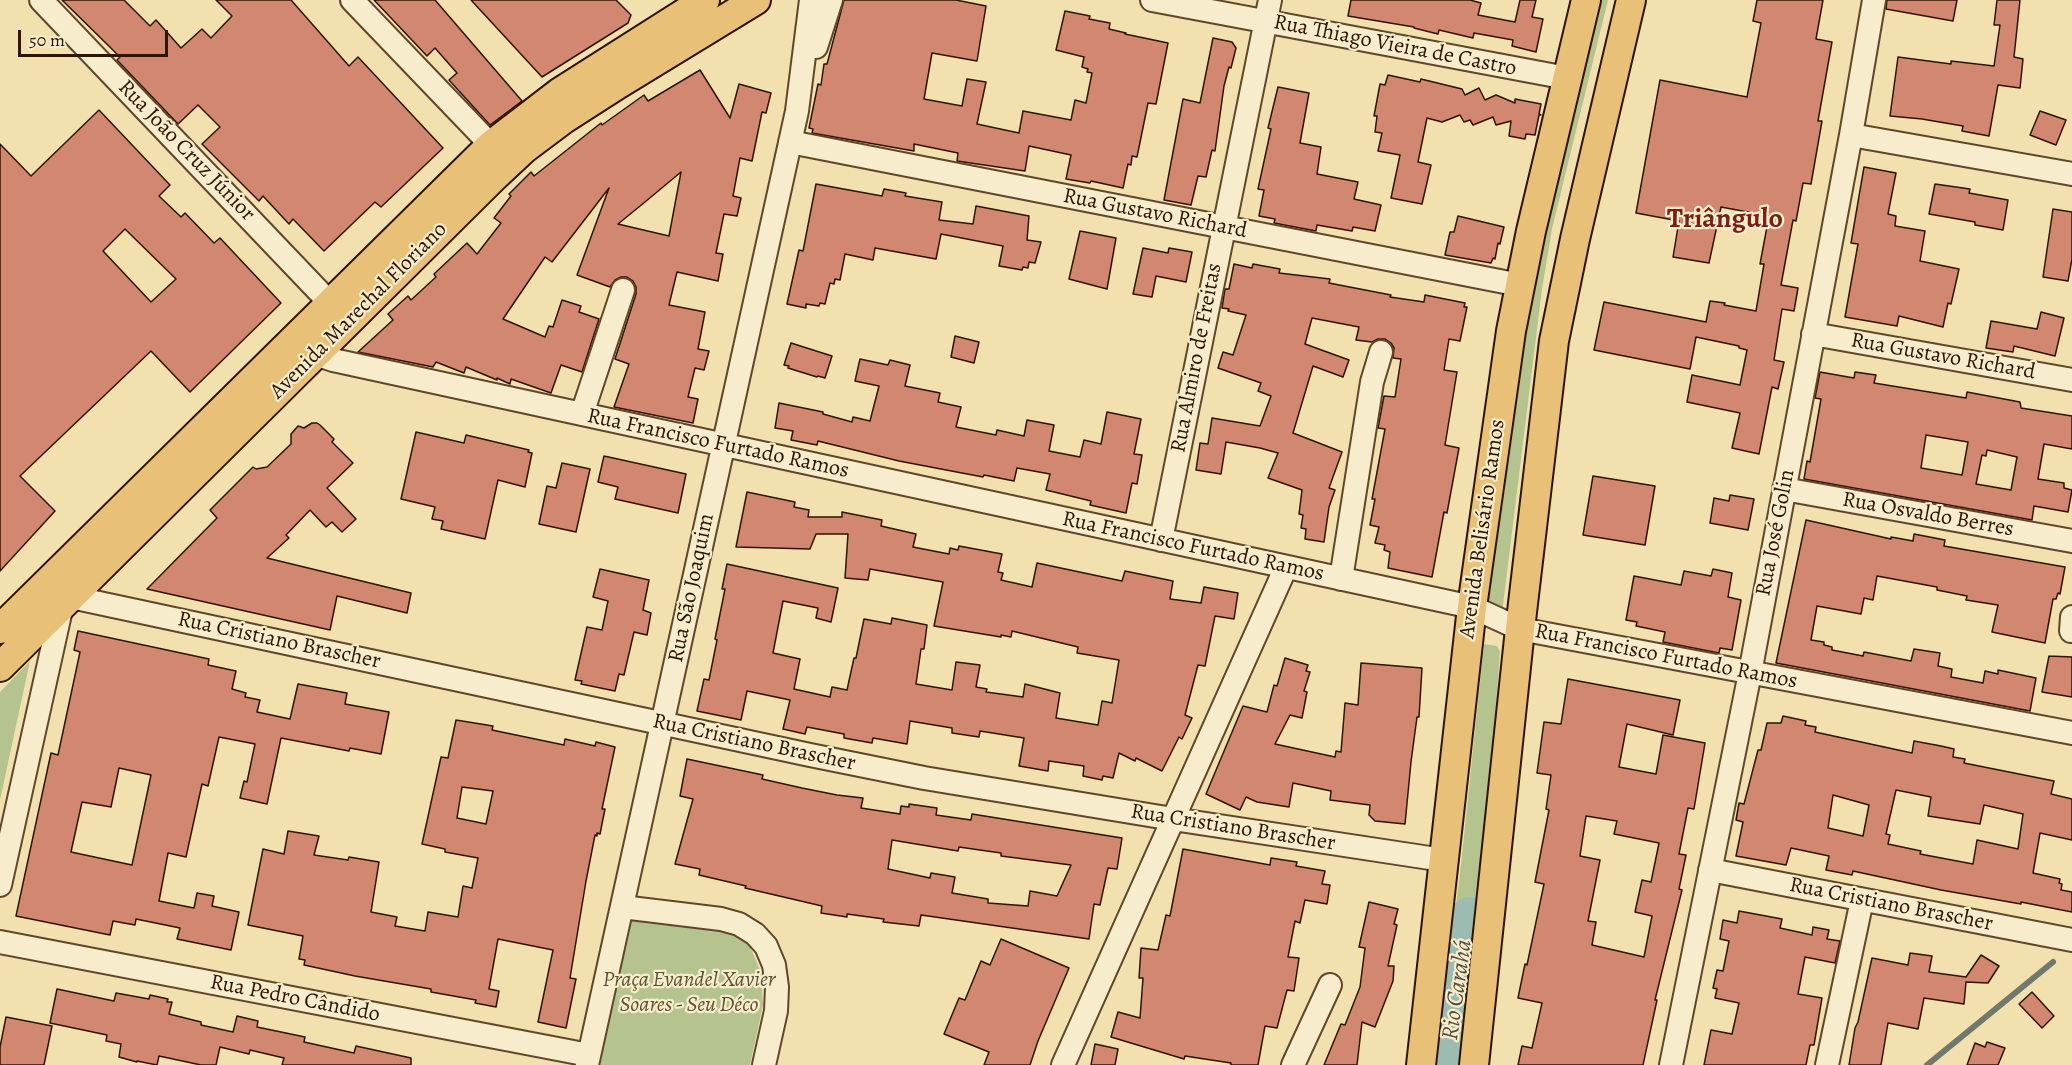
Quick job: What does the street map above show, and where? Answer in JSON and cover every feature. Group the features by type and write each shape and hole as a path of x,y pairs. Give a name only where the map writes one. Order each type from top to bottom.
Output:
{"main road":[{"name":"Avenida Marechal Floriano","path":"0,629 491,145 560,92 705,0"},
{"name":"Avenida Marechal Floriano","path":"0,667 494,177 525,149 564,119 756,0"},
{"name":"Avenida Belisário Ramos","path":"1421,1065 1472,607 1511,332 1586,0"},
{"name":"Avenida Belisário Ramos","path":"1474,1065 1520,629 1554,342 1575,239 1631,0"}],"street":[{"name":"Rua João Cruz Júnior","path":"41,0 330,303"},
{"path":"352,0 491,145"},
{"name":"Rua São Joaquim","path":"797,111 811,0"},
{"name":"Rua São Joaquim","path":"588,1060 797,111 831,0"},
{"name":"Rua Thiago Vieira de Castro","path":"1152,0 1268,11 1567,78"},
{"name":"Rua José Golin","path":"1671,1065 1750,673 1851,135 1874,0"},
{"name":"Rua Almiro de Freitas","path":"1161,540 1268,11"},
{"path":"1851,135 2072,174"},
{"name":"Rua Gustavo Richard","path":"790,142 1520,285"},
{"path":"582,414 623,290"},
{"name":"Rua Gustavo Richard","path":"1813,334 2072,381"},
{"path":"1341,579 1372,382 1381,352"},
{"name":"Rua Francisco Furtado Ramos","path":"315,354 345,363 1472,607 1520,629 2072,733"},
{"name":"Rua Osvaldo Berres","path":"1784,489 2072,541"},
{"path":"1063,1065 1286,567"},
{"path":"0,885 67,601"},
{"name":"Rua Cristiano Brascher","path":"67,601 924,778 1443,860"},
{"name":"Rua Cristiano Brascher","path":"1710,870 2072,940"},
{"path":"1827,1065 1862,900"},
{"path":"622,906 720,919 739,924 755,934 766,946 774,965 777,987 776,1011 764,1065"},
{"name":"Rua Pedro Cândido","path":"0,942 588,1060"},
{"path":"1293,1065 1330,985"}],"green space":[{"path":"1594,0 1608,0 1552,229 1542,289 1502,613 1481,607 1529,270"},
{"path":"1484,644 1497,646 1500,651 1467,1065 1435,1065 1460,874"},
{"path":"30,661 0,800 0,692"},
{"name":"Praça Evandel Xavier Soares - Seu Déco","path":"631,917 720,926 748,942 761,972 763,1005 750,1065 600,1065"}],"building":[{"path":"62,0 124,0 150,26 156,20 181,48 202,29 211,38 232,16 216,0 291,0 349,66 358,57 443,148 381,207 375,202 324,251 293,219 289,224 263,196 259,201 202,144 220,127 198,105 178,124 117,60 120,57"},
{"path":"374,0 435,0 522,101 490,125 449,80 457,73 435,48 427,56"},
{"path":"471,0 616,0 631,15 628,23 542,77"},
{"path":"844,0 956,0 986,6 977,61 932,53 924,99 962,106 967,79 986,82 977,124 1019,133 1023,111 1071,120 1075,100 1086,103 1092,73 1082,67 1084,57 1056,50 1065,11 1110,23 1109,29 1125,34 1168,43 1156,104 1148,103 1137,157 1132,156 1131,165 1128,164 1123,188 1091,181 1090,183 1066,179 1071,155 1029,146 1025,171 957,161 958,153 914,144 914,151 812,133 813,129 809,128 818,84 821,85 824,64 827,64"},
{"path":"1351,0 1470,0 1481,3 1478,15 1515,22 1520,0 1536,0 1532,17 1543,19 1536,52 1512,46 1513,40 1474,33 1473,38 1439,30 1438,34 1414,27 1348,16"},
{"path":"1757,0 1823,0 1816,39 1832,42 1818,121 1822,121 1811,184 1803,183 1796,221 1793,220 1781,285 1798,288 1794,311 1782,309 1774,360 1784,362 1778,389 1772,387 1759,454 1732,448 1740,413 1687,402 1692,375 1740,385 1747,350 1739,346 1696,337 1690,369 1594,350 1604,302 1706,322 1710,301 1756,311 1764,264 1760,264 1769,216 1721,207 1709,263 1673,257 1679,221 1636,213 1660,80 1747,97 1761,23 1753,21"},
{"path":"1887,0 1957,0 1953,21 1886,9"},
{"path":"1997,0 2020,0 2014,57 2023,59 2020,88 1998,85 1989,136 1962,131 1963,126 1890,116 1898,57 1951,64 1951,61 1994,66 2000,25 1994,25"},
{"path":"1213,38 1232,42 1236,48 1224,86 1215,151 1212,150 1206,177 1198,176 1191,205 1164,200 1183,99 1200,103"},
{"path":"700,70 730,118 739,84 771,93 766,113 762,112 752,161 740,158 733,196 741,198 737,216 724,214 716,253 723,254 718,281 677,272 669,305 705,312 698,349 709,351 704,370 695,368 688,397 698,399 693,423 614,407 629,364 615,359 636,294 636,287 627,277 615,280 610,287 577,275 609,188 552,262 545,257 503,319 545,337 549,326 553,327 562,300 581,306 579,312 599,319 582,372 561,365 551,393 511,379 510,384 466,367 464,373 436,362 433,367 358,352 393,320 388,314 408,296 411,300 436,277 434,274 467,243 477,254 501,223 494,218 511,196 509,194 531,172 534,176 601,123 602,125 644,95 648,101","holes":["681,172 669,236 618,224"]},
{"path":"1388,75 1420,82 1421,79 1462,89 1465,95 1479,88 1485,100 1496,95 1515,103 1515,99 1541,104 1539,114 1541,115 1539,115 1535,135 1526,134 1525,139 1509,136 1511,121 1496,125 1493,117 1473,125 1470,120 1464,122 1460,115 1442,122 1427,118 1418,162 1431,165 1422,204 1391,198 1400,155 1378,151 1382,133 1375,132 1377,116 1374,116 1380,84 1385,85"},
{"path":"1278,87 1309,93 1300,143 1321,147 1317,174 1358,182 1354,199 1381,205 1375,231 1353,227 1352,231 1317,225 1316,231 1274,223 1275,219 1259,216 1264,190 1258,189 1271,129 1268,128"},
{"path":"99,110 170,185 159,196 181,217 185,213 214,243 220,238 281,303 190,392 151,351 20,476 55,511 0,571 0,144 31,176","holes":["125,229 176,279 151,302 103,251"]},
{"path":"2040,111 2066,120 2056,145 2030,135"},
{"path":"1864,167 1896,173 1888,214 1896,216 1895,226 1925,231 1920,261 1959,269 1943,327 1899,316 1897,326 1845,317 1858,244 1851,243"},
{"path":"816,184 882,196 884,189 906,193 905,196 942,202 939,220 973,224 976,206 1029,216 1027,240 1041,242 1035,263 1029,262 1028,268 1023,267 1022,270 999,266 1003,246 941,234 936,259 875,248 873,260 845,254 840,280 835,279 834,284 830,283 825,304 820,303 819,306 806,304 806,308 787,304 799,250 803,251"},
{"path":"1935,184 1970,189 1969,193 2008,200 2003,230 1975,225 1975,222 1929,214"},
{"path":"2053,209 2072,212 2072,259 2068,281 2043,277"},
{"path":"1458,216 1504,227 1495,259 1493,258 1491,263 1445,255 1450,232 1454,232"},
{"path":"1080,231 1116,238 1107,289 1069,279"},
{"path":"1143,248 1168,253 1169,248 1192,252 1186,282 1156,276 1152,297 1133,294"},
{"path":"1234,264 1252,268 1253,264 1280,269 1279,273 1330,279 1329,283 1391,295 1390,297 1424,302 1425,295 1465,303 1464,307 1467,307 1460,341 1449,339 1444,370 1457,372 1445,445 1459,448 1432,577 1388,568 1390,552 1384,550 1385,545 1375,543 1379,527 1370,525 1375,499 1372,499 1385,429 1378,428 1384,396 1395,397 1401,359 1393,358 1394,348 1385,339 1372,342 1356,340 1359,327 1312,318 1305,344 1349,360 1343,377 1313,366 1293,433 1342,452 1329,488 1335,490 1329,507 1324,542 1305,539 1306,529 1301,528 1303,515 1299,514 1302,490 1268,478 1278,453 1226,442 1221,474 1196,470 1200,443 1208,444 1212,418 1260,426 1271,396 1258,391 1261,383 1218,368 1223,352 1233,355 1246,315 1222,308 1225,289 1229,289"},
{"path":"2041,312 2064,318 2055,356 2014,346 2013,352 1986,348 1991,321 2037,329"},
{"path":"955,336 979,342 974,363 951,357"},
{"path":"791,343 832,356 825,378 784,365"},
{"path":"860,359 888,365 890,360 910,365 905,386 940,393 938,402 961,407 956,427 996,435 997,430 1024,436 1027,420 1054,425 1049,451 1080,457 1084,440 1101,444 1107,412 1141,419 1134,454 1142,455 1137,484 1132,483 1126,513 1090,505 1091,501 1046,490 1050,474 1017,468 1014,481 984,475 983,477 899,461 818,441 817,445 791,440 793,431 775,428 779,403 823,412 823,414 852,422 853,417 870,421 879,386 855,381"},
{"path":"1820,372 1854,378 1855,372 1876,375 1874,383 1966,398 1967,392 2020,402 2021,408 2072,416 2072,449 2044,444 2038,479 2064,483 2064,488 2072,490 2068,512 2034,506 2032,520 1804,479 1807,461 1810,462 1821,399 1815,398","holes":["1926,435 1968,442 1962,475 1921,468","1987,450 2017,457 2011,490 1976,484 1982,455 1986,456"]},
{"path":"312,423 320,425 334,439 332,442 353,463 327,488 356,519 342,532 332,522 326,527 310,510 286,535 289,538 267,558 411,593 407,613 337,596 330,630 147,589 217,518 210,510 253,467 256,469 267,467 291,444 291,434 298,426 304,428"},
{"path":"416,432 464,443 466,435 529,450 528,452 532,453 525,487 498,480 485,539 441,529 443,521 432,519 435,507 401,499"},
{"path":"604,456 686,474 678,513 615,499 618,487 598,482"},
{"path":"562,463 590,469 576,532 539,524 547,486 556,488"},
{"path":"1593,476 1655,486 1645,545 1583,535"},
{"path":"747,492 795,502 794,507 809,510 808,517 842,517 842,512 882,520 881,526 916,534 913,547 949,554 950,548 958,550 959,546 1002,554 998,572 1003,573 1001,580 1032,587 1037,563 1122,581 1125,571 1173,581 1170,599 1201,603 1204,587 1238,593 1234,619 1215,616 1205,666 1198,665 1185,715 1192,718 1182,739 1179,737 1162,771 1136,758 1135,761 1119,753 1113,778 1103,776 1102,780 1083,776 1084,766 1049,761 1048,771 1019,766 1024,738 980,731 979,737 952,733 952,728 910,721 907,744 873,738 872,743 844,738 844,734 807,727 805,734 783,729 790,700 747,691 741,720 697,711 704,679 709,680 725,589 722,589 727,564 838,588 831,622 816,618 818,608 783,601 773,653 800,659 794,689 830,697 832,687 847,690 864,619 891,624 892,618 927,625 916,684 952,690 956,662 980,665 976,687 987,689 986,692 1023,697 1025,684 1060,693 1056,718 1098,725 1102,701 1112,703 1119,660 1077,653 1078,647 1012,631 1011,637 1001,635 1001,637 934,626 943,582 870,569 868,580 845,578 848,534 816,534 810,549 736,547"},
{"path":"1730,495 1754,499 1748,530 1710,523 1714,498 1729,501"},
{"path":"1806,520 1891,539 1891,537 1913,541 1914,534 1945,540 1944,546 2065,567 2060,594 2058,593 2056,599 2053,599 2045,643 1992,632 1998,605 1966,600 1967,596 1937,590 1937,587 1877,576 1873,600 1864,598 1861,614 1817,606 1811,640 1824,642 1824,645 1832,647 1832,650 1863,656 1864,652 1911,661 1914,649 1940,653 1938,666 1952,669 1951,677 1983,683 1985,671 1998,674 1998,670 2036,678 2030,711 1776,663"},
{"path":"600,569 649,580 643,610 651,613 647,635 634,632 624,675 619,674 615,691 581,684 582,681 575,680 587,627 602,630 608,601 593,597"},
{"path":"1713,569 1732,573 1728,597 1741,600 1732,650 1720,648 1719,653 1663,642 1665,632 1636,626 1637,622 1626,620 1634,576 1681,585 1684,571 1711,576"},
{"path":"78,631 209,659 208,665 236,671 232,689 246,693 245,697 260,700 257,712 290,719 298,684 347,693 345,704 389,712 381,754 350,748 349,751 281,738 267,804 240,798 244,781 247,782 255,744 219,737 208,786 202,784 186,857 168,853 159,901 194,908 197,893 214,896 212,906 239,912 231,950 177,939 180,928 136,919 135,925 113,921 110,935 16,916 51,753 58,755 80,652 74,650","holes":["119,768 151,775 132,865 71,852 82,802 111,807"]},
{"path":"2049,656 2072,657 2072,697 2042,692"},
{"path":"1285,658 1308,665 1306,671 1310,672 1304,691 1307,692 1302,718 1290,715 1275,744 1335,757 1336,751 1341,752 1345,703 1358,705 1361,663 1422,668 1419,717 1417,717 1411,762 1405,824 1375,821 1369,815 1370,805 1330,800 1331,791 1293,783 1289,807 1257,802 1246,797 1240,810 1206,794 1243,706 1267,712 1274,685 1277,686"},
{"path":"1568,679 1680,700 1673,735 1627,724 1619,767 1656,774 1663,735 1705,743 1694,809 1688,808 1679,854 1686,855 1679,889 1682,890 1655,1000 1657,1000 1643,1065 1518,1065 1522,1046 1532,1048 1542,1003 1518,998 1544,884 1535,882 1549,810 1546,809 1551,775 1537,773 1544,722 1561,724","holes":["1586,816 1617,821 1614,834 1659,843 1651,882 1642,880 1635,912 1652,916 1644,957 1592,945 1596,922 1588,921 1600,860 1580,856"]},
{"path":"1783,716 1806,721 1805,725 1816,727 1815,732 1912,753 1914,741 1941,746 1954,749 1953,757 1965,759 1964,763 2054,781 2051,794 2072,799 2072,840 2040,833 2033,873 2060,879 2061,890 2072,892 2072,912 1941,890 1853,871 1852,875 1826,870 1829,856 1791,848 1786,865 1736,856 1743,822 1736,820 1739,803 1744,804 1767,723 1781,723","holes":["1896,790 1931,797 1928,816 1980,824 1984,805 2023,814 2018,849 1977,840 1973,864 1920,854 1921,851 1888,844 1890,835 1886,834","1833,795 1869,805 1863,836 1828,828"]},
{"path":"456,720 493,726 492,730 564,745 565,739 595,746 596,742 615,747 602,809 605,809 600,834 595,835 586,881 570,978 576,979 566,1028 538,1022 553,950 498,939 489,989 499,991 496,1007 475,1003 476,1000 431,992 431,989 304,965 305,960 299,959 303,936 248,925 263,849 284,854 288,831 319,836 314,855 379,862 371,912 397,917 395,926 425,931 428,912 458,917 463,886 472,888 478,858 445,852 445,849 422,844 441,757 448,758","holes":["462,787 493,791 486,824 457,818"]},
{"path":"687,759 763,775 762,779 802,788 863,798 861,808 900,814 901,806 909,807 909,804 937,808 936,815 971,820 972,814 1122,838 1117,869 1108,868 1100,905 1094,904 1089,939 921,915 919,926 883,922 884,919 847,914 847,917 821,913 822,906 699,875 700,869 675,864 693,799 680,796","holes":["892,840 958,851 959,847 1001,853 1001,856 1071,865 1057,896 1030,891 1028,906 988,903 988,899 952,893 955,877 931,873 930,878 888,869"]},
{"path":"1183,849 1270,865 1271,858 1297,862 1296,866 1325,871 1322,884 1330,885 1327,904 1305,900 1300,923 1295,921 1288,957 1299,958 1294,991 1287,990 1277,1028 1265,1026 1258,1065 1231,1065 1231,1063 1185,1056 1184,1059 1111,1037 1118,1012 1140,1018 1143,978 1139,978 1141,948 1158,950 1166,915 1170,916"},
{"path":"1369,902 1398,909 1388,966 1394,966 1393,981 1375,1027 1362,1022 1357,1065 1324,1065 1341,1024 1345,1025 1360,987 1365,948 1359,947"},
{"path":"1739,911 1782,919 1780,928 1812,935 1813,927 1829,930 1827,939 1840,941 1835,963 1805,957 1798,994 1822,998 1814,1045 1810,1045 1806,1065 1704,1065 1711,1030 1732,1034 1739,1003 1715,998 1717,989 1713,988 1717,970 1723,971 1729,941 1720,939 1723,920 1737,923"},
{"path":"1001,939 1069,968 1030,1065 984,1065 989,1052 944,1034 959,998 965,1000 981,961 990,965"},
{"path":"1910,953 1932,956 1929,972 1966,977 1981,955 1999,966 1988,983 1966,982 1964,1004 1924,998 1918,1029 1888,1023 1881,1065 1849,1065 1855,1028 1872,958 1908,965"},
{"path":"57,989 114,1001 116,993 149,999 150,995 172,1002 169,1014 201,1022 201,1025 233,1032 237,1016 258,1021 257,1027 305,1037 304,1042 354,1053 356,1046 411,1058 411,1065 282,1065 284,1058 250,1050 249,1054 220,1047 216,1065 201,1065 159,1056 157,1065 137,1062 119,1057 121,1044 106,1041 107,1035 50,1023"},
{"path":"2032,992 2054,1016 2042,1028 2019,1004"},
{"path":"6,1017 52,1026 44,1065 0,1065 0,1047"},
{"path":"1987,1042 2005,1048 1998,1065 1967,1065 1975,1043 1985,1047"},
{"path":"1095,1044 1118,1049 1115,1065 1091,1065"}],"waterway":[{"name":"Rio Carahá","path":"1447,1065 1469,915"},
{"path":"1927,1065 2053,962"}],"district":[{"name":"Triângulo","path":"1725,220"}]}
